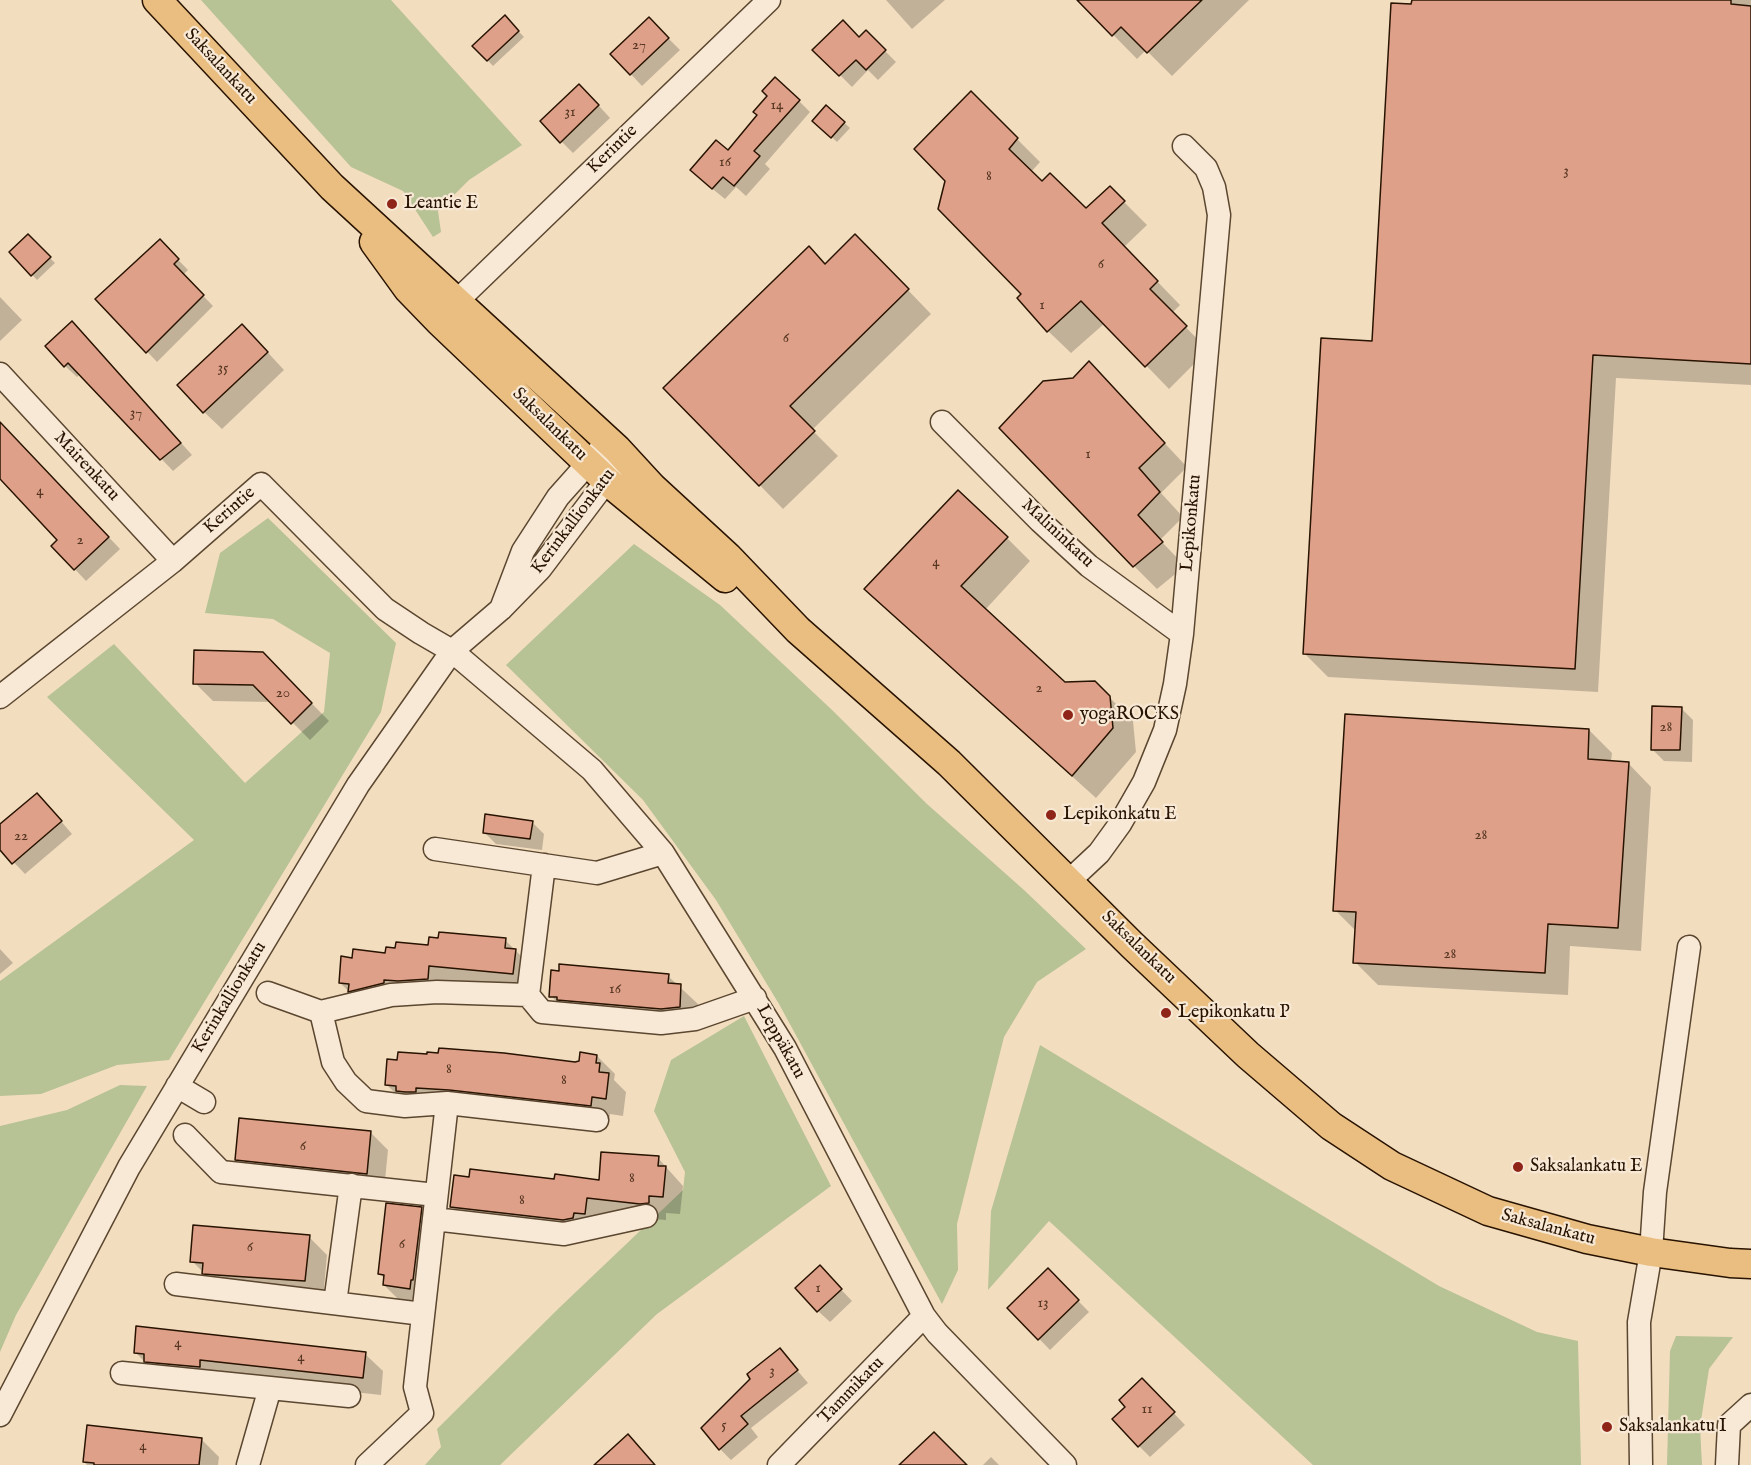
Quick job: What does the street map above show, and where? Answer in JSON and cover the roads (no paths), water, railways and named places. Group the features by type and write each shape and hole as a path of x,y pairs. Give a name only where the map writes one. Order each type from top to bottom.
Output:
{"main road":[{"name":"Saksalankatu","path":"157,0 332,187 617,449 652,487 728,557 798,630 949,764 1070,881 1132,945 1248,1055 1332,1126 1392,1166 1488,1211 1587,1239 1651,1252 1751,1264"},
{"name":"Saksalankatu","path":"332,187 408,289 597,472 718,573 798,630"}],"street":[{"name":"Kerintie","path":"457,302 770,0"},
{"name":"Lepikonkatu","path":"1070,881 1099,853 1120,824 1144,782 1165,730 1175,684 1182,634 1219,215 1214,187 1206,168 1184,146"},
{"name":"Mairenkatu","path":"0,374 173,561"},
{"name":"Malininkatu","path":"942,422 1040,521 1089,566 1182,634"},
{"name":"Kerinkallionkatu","path":"0,1415 129,1167 358,785 452,651 501,609 523,551 558,497 597,472 599,451 617,449"},
{"name":"Kerintie","path":"0,697 173,561 261,484 385,609 452,651"},
{"name":"Leppäkatu","path":"452,651 592,770 663,853 785,1048 924,1316 937,1333 1065,1465"},
{"path":"435,849 597,873 663,853"},
{"path":"544,865 528,995 542,1012 662,1023 695,1019 755,998"},
{"path":"1641,1465 1639,1322 1651,1252 1655,1192 1689,947"},
{"path":"268,993 321,1012 391,995 437,992 528,995"},
{"path":"321,1012 333,1062 346,1082 366,1101 405,1106 447,1103 597,1120"},
{"path":"177,1086 204,1102"},
{"path":"367,1465 422,1413 415,1387 447,1103"},
{"path":"185,1136 220,1172 436,1195"},
{"path":"335,1303 351,1185"},
{"path":"434,1220 564,1234 646,1216"},
{"path":"176,1284 423,1314"},
{"name":"Tammikatu","path":"780,1465 924,1316"},
{"path":"122,1373 349,1396"},
{"path":"248,1465 270,1388"},
{"path":"1727,1465 1729,1425 1751,1405"}],"place":[{"name":"Leantie E","path":"392,204"},
{"name":"yogaROCKS","path":"1068,715"},
{"name":"Lepikonkatu E","path":"1051,815"},
{"name":"Lepikonkatu P","path":"1166,1013"},
{"name":"Saksalankatu E","path":"1518,1167"},
{"name":"Saksalankatu I","path":"1607,1427"}]}
